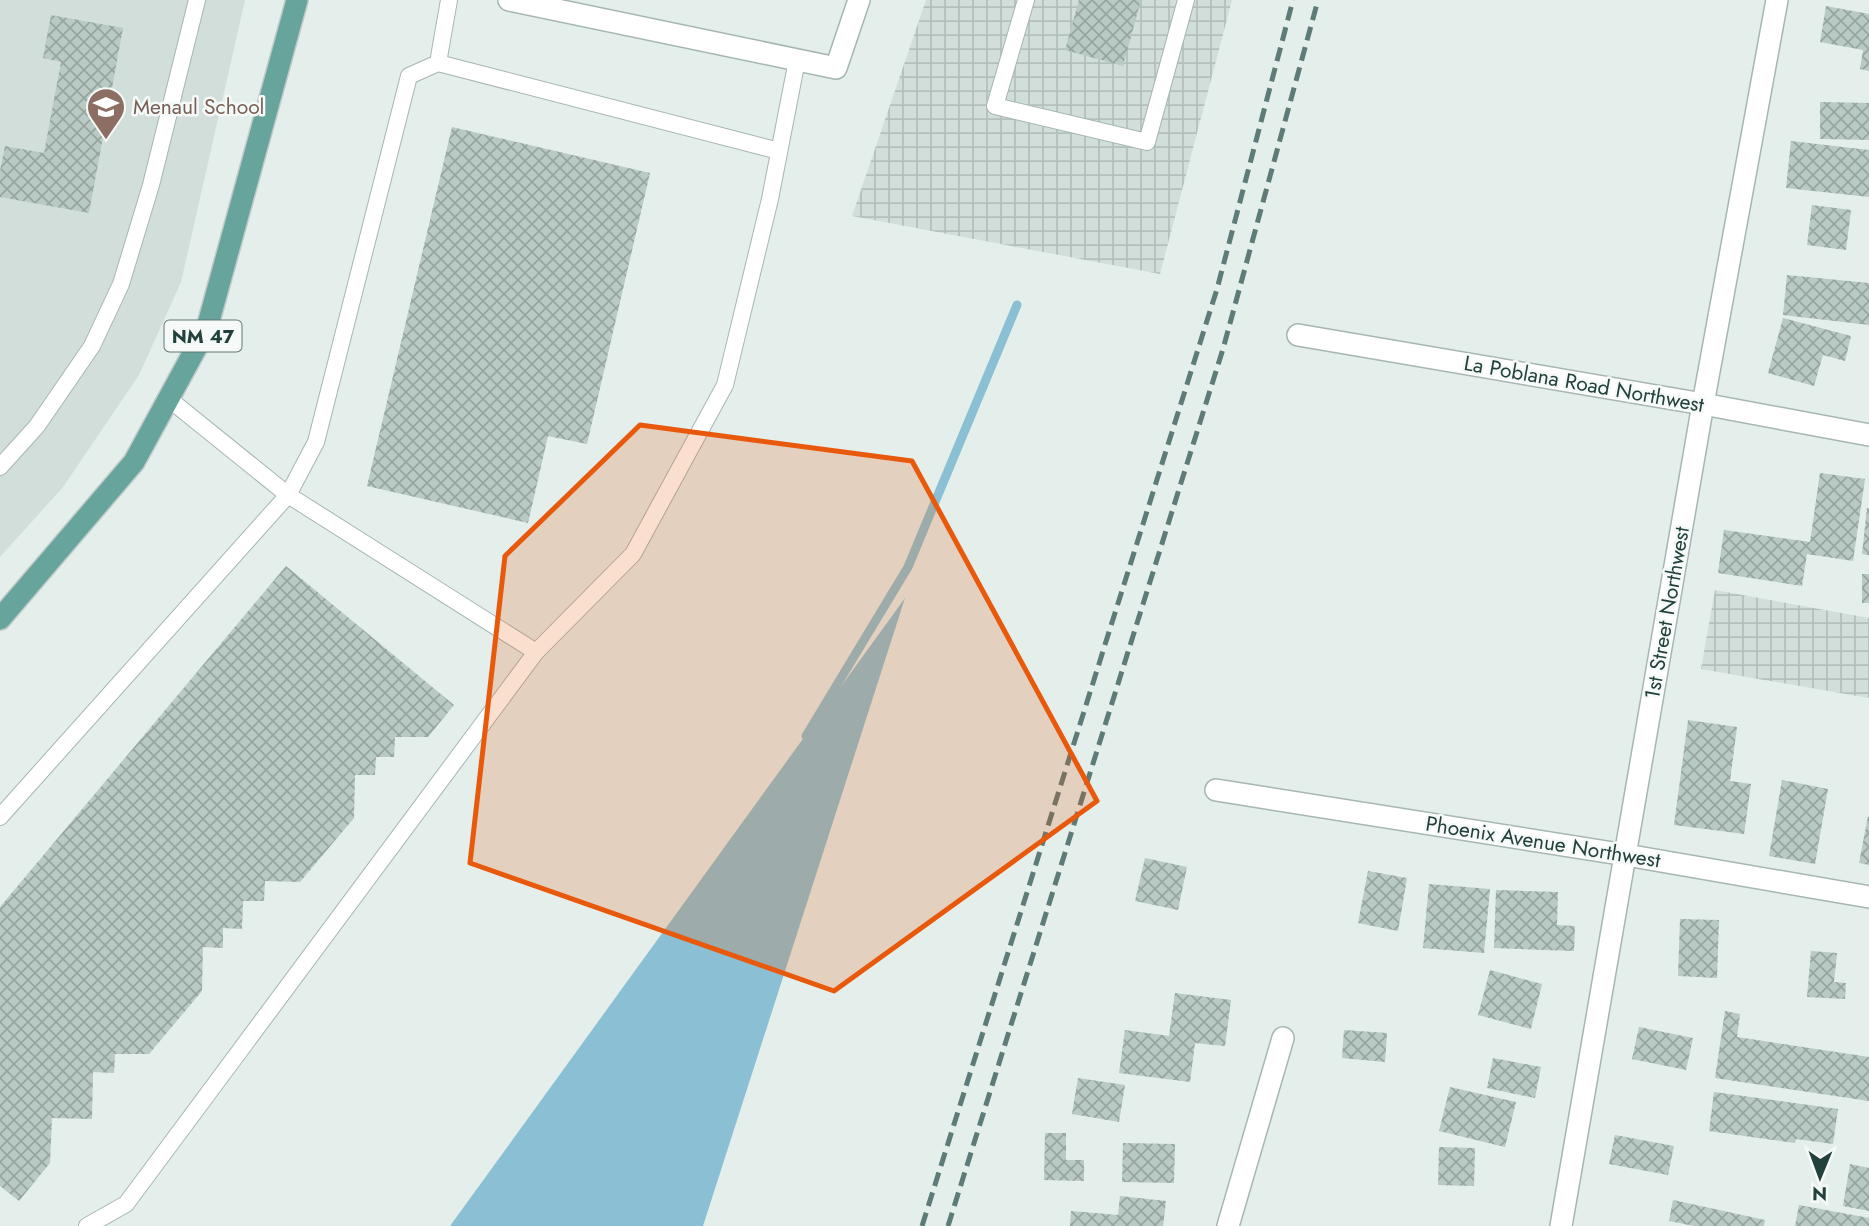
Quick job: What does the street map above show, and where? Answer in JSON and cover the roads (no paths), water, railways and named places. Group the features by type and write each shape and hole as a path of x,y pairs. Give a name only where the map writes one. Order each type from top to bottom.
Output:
{"main road":[{"name":"NM 47","path":"0,619 134,462 207,328 297,0"}],"street":[{"path":"509,0 836,68 859,0"},
{"name":"1st Street Northwest","path":"1560,1226 1703,404 1777,0"},
{"name":"La Poblana Road Northwest","path":"1298,335 1869,435"},
{"name":"Phoenix Avenue Northwest","path":"1216,790 1626,855 1869,897"},
{"path":"1228,1226 1283,1038"}],"lane":[{"path":"0,467 37,426 92,346 121,284 151,185 197,0"},
{"path":"438,63 449,0"},
{"path":"1026,0 995,106 1147,142 1186,0"},
{"path":"87,1226 126,1204 536,652 633,554 725,385 770,199 797,60"},
{"path":"0,817 288,495 316,442 409,76 438,63 779,151"},
{"path":"169,399 288,495 536,652"}],"water":[{"path":"905,598 703,1226 450,1226"}],"waterway":[{"path":"806,736 908,567 1017,305"}],"railway":[{"path":"922,1226 1217,289 1293,0"},
{"path":"948,1226 1223,349 1318,0"}],"place":[{"name":"Menaul School","path":"106,141"}]}
